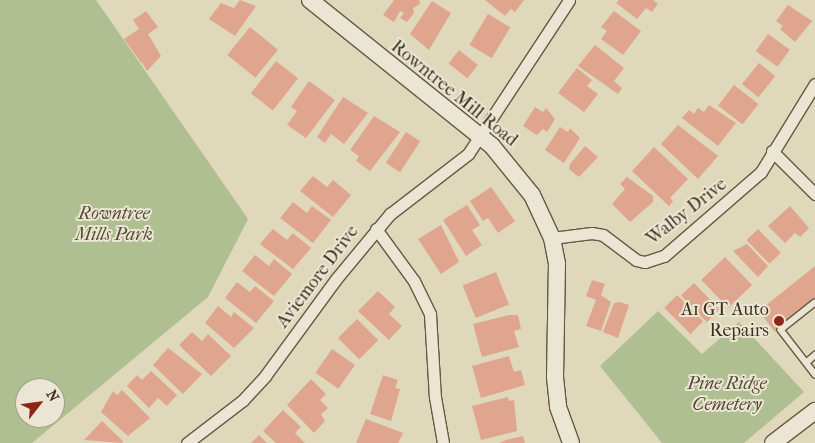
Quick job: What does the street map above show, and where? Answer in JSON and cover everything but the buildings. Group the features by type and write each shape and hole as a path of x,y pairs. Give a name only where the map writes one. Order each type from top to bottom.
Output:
{"street":[{"name":"Rowntree Mill Road","path":"310,0 482,138 516,172 552,238 560,291 555,377 558,407 571,443"},
{"name":"Aviemore Drive","path":"188,443 243,400 265,376 376,229 468,154 482,138 569,0"},
{"name":"Walby Drive","path":"552,238 603,235 636,260 654,260 743,192 761,172 772,151 815,84"},
{"path":"772,151 815,194"},
{"path":"376,229 414,281 430,314 435,397 443,443"},
{"path":"773,443 815,411"}],"lane":[{"path":"815,303 781,330 815,374"},
{"path":"807,362 815,355"}],"green space":[{"name":"Rowntree Mills Park","path":"0,0 96,0 248,219 208,297 65,416 65,378 15,378 15,428 50,428 32,443 0,443"},
{"name":"Pine Ridge Cemetery","path":"658,311 702,354 739,322 804,392 744,443 662,443 600,366"}],"place":[{"name":"A1 GT Auto Repairs","path":"779,321"}]}
